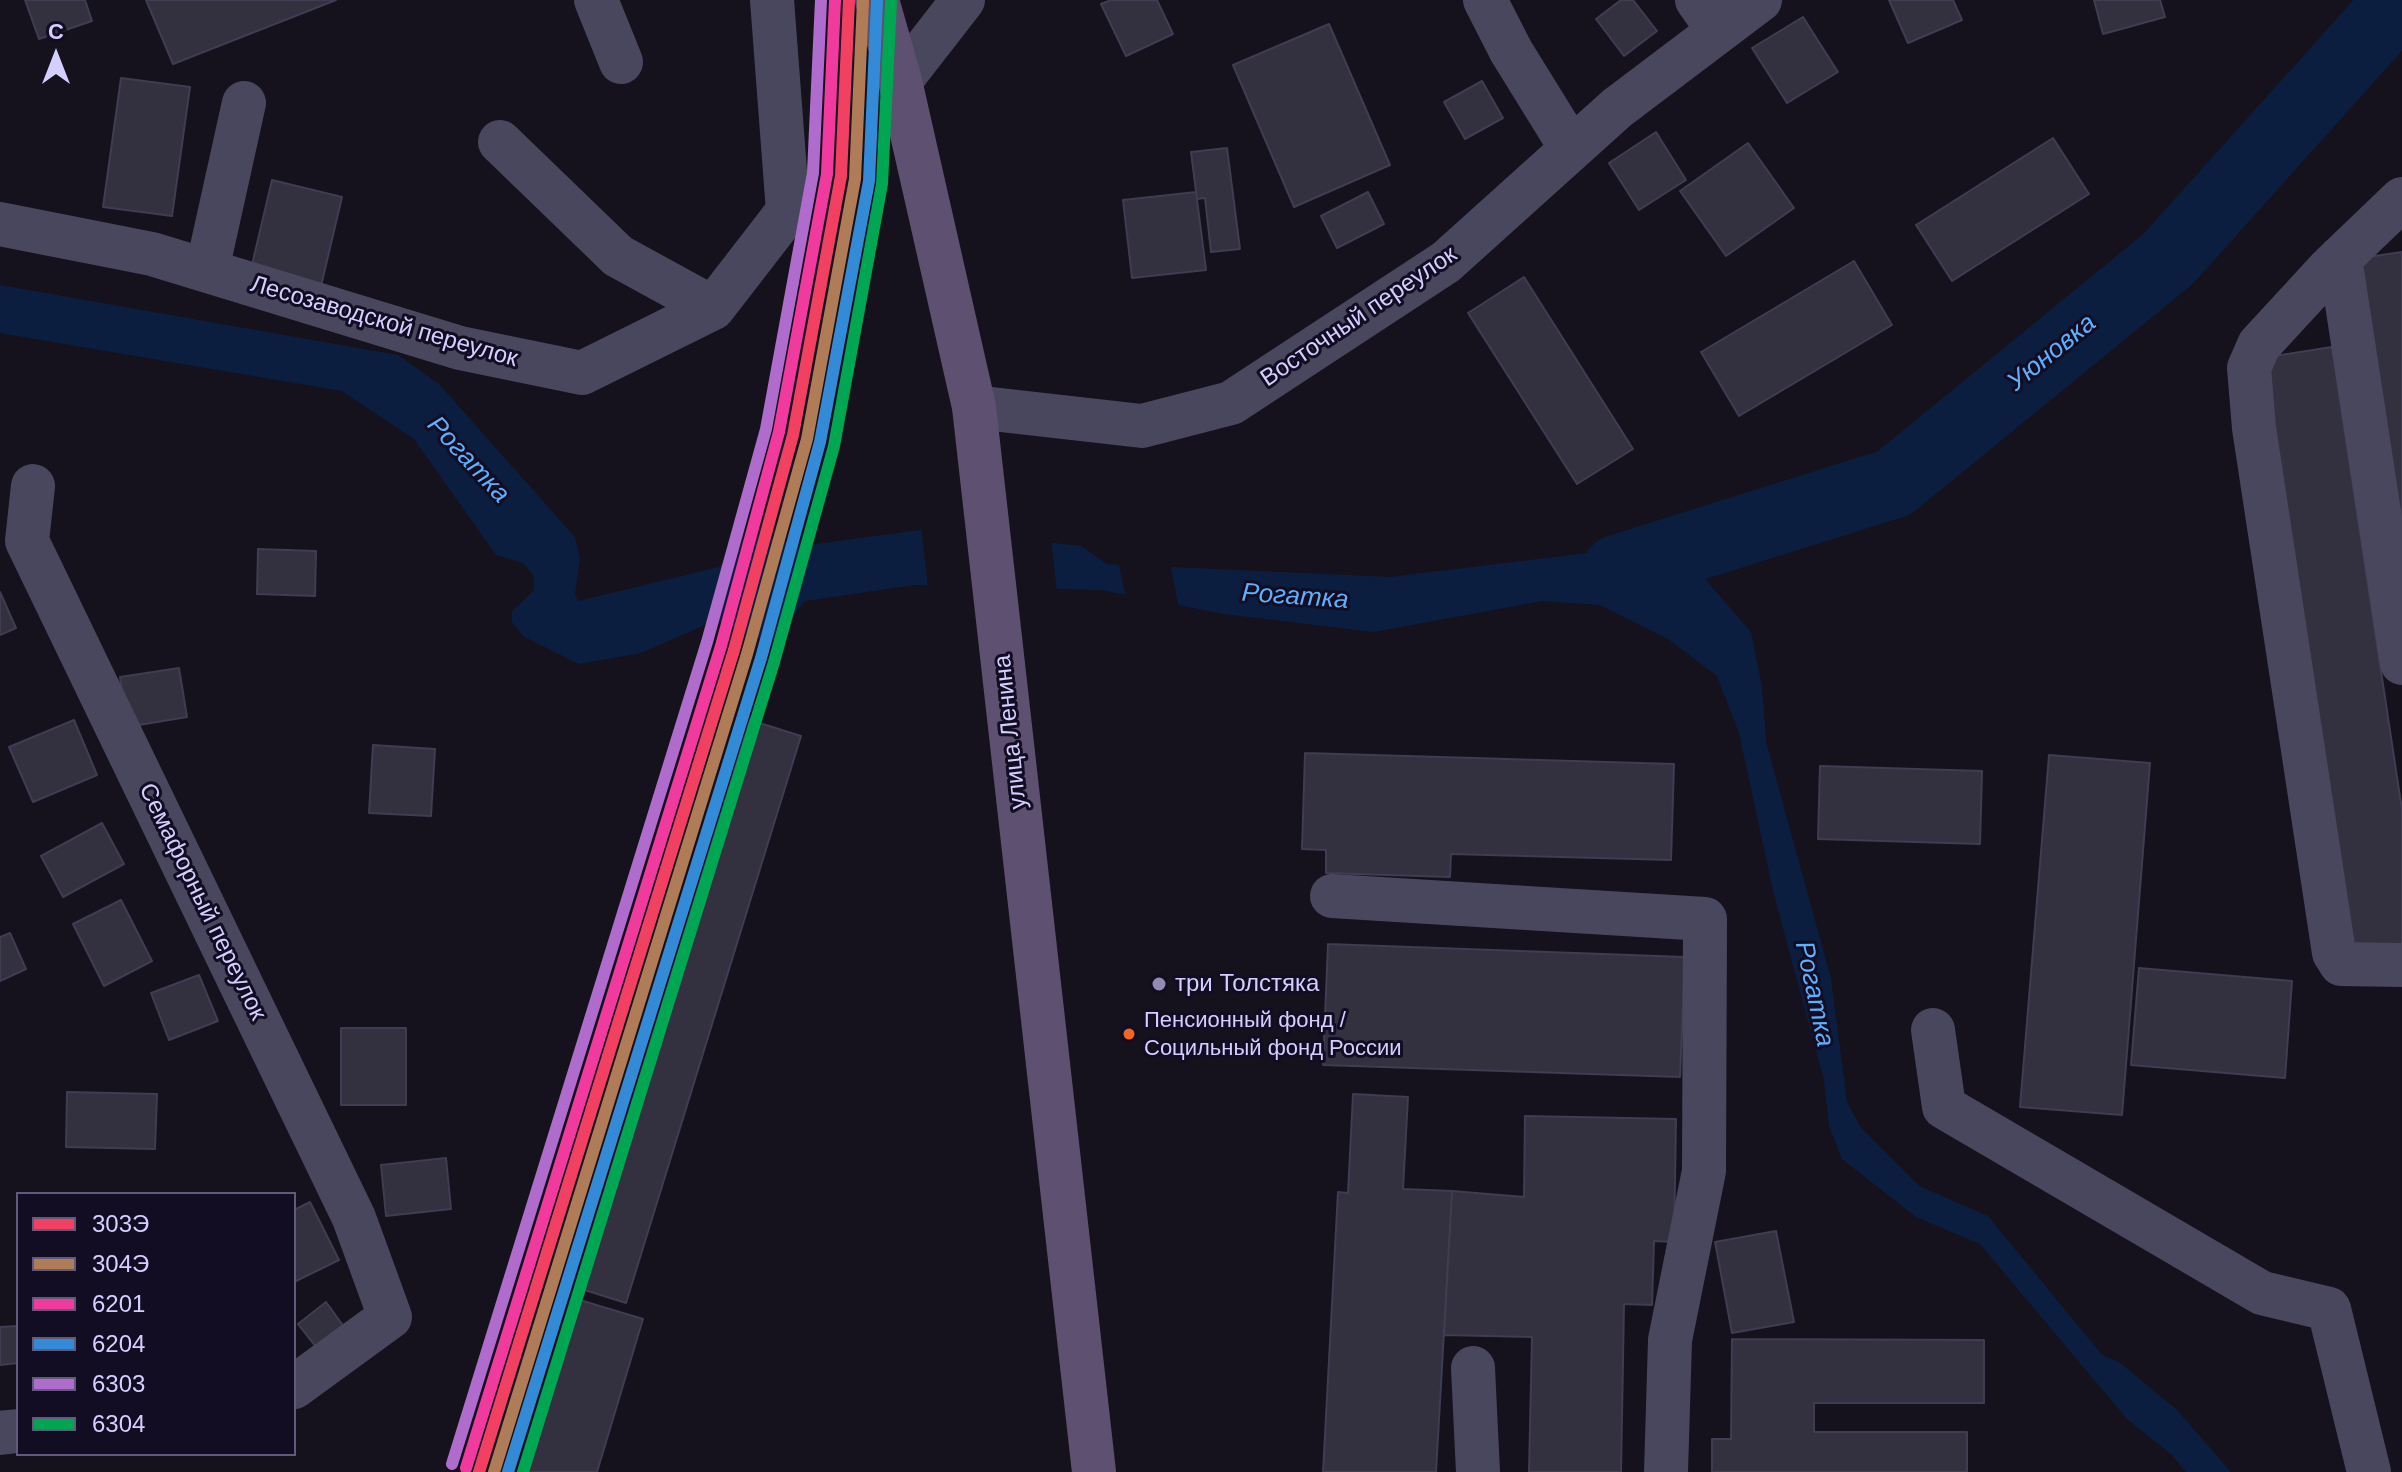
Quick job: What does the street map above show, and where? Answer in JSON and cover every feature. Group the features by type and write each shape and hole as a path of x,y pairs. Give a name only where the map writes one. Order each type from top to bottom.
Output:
{"main road":[{"name":"улица Ленина","path":"877,0 900,81 974,407 1094,1472"}],"street":[{"path":"596,0 621,62"},
{"name":"Лесозаводской переулок","path":"0,224 152,254 316,307 460,348 582,373 713,308 788,211 772,0"},
{"path":"1485,0 1511,51 1571,148"},
{"name":"Восточный переулок","path":"974,407 1142,426 1231,403 1446,262 1617,108 1708,15 1760,0"},
{"path":"900,81 962,1"},
{"path":"207,270 244,103"},
{"path":"500,142 618,256 713,308"},
{"path":"2402,199 2340,258 2259,345 2249,368 2254,428 2334,953 2341,964 2402,965"},
{"path":"2340,258 2402,663"},
{"name":"Семафорный переулок","path":"33,486 27,541 354,1218 390,1317 296,1386"},
{"path":"1332,896 1705,919 1704,1171 1670,1340 1666,1472"},
{"path":"1933,1030 1944,1107 2262,1293 2329,1309 2369,1472"},
{"path":"1473,1368 1478,1472"}],"water":[{"name":"Рогатка","path":"0,285 398,355 439,384 575,537 580,559 575,594 578,601 719,567 749,533 802,546 927,529 1081,546 1107,564 1390,577 1645,546 1699,572 1751,632 1762,687 1766,742 1831,979 1847,1102 1861,1128 1919,1186 1988,1216 2102,1355 2119,1362 2176,1409 2231,1472 2186,1472 2171,1454 2127,1419 1980,1244 1916,1217 1842,1159 1829,1126 1824,1080 1773,891 1739,733 1717,676 1668,639 1600,605 1542,601 1374,632 1224,614 1101,590 914,585 805,601 769,643 716,620 641,653 579,664 523,636 512,622 512,611 534,590 534,576 523,563 496,555 414,439 342,391 0,333"}],"pier":[{"path":"921,526 1051,538 1057,593 928,589"},
{"path":"1118,560 1170,563 1179,609 1126,599"}],"building":[{"path":"25,0 85,0 92,21 39,39"},
{"path":"146,0 336,0 173,64"},
{"path":"1111,0 1157,0 1173,34 1126,56 1101,4"},
{"path":"1621,0 1633,0 1657,31 1624,56 1596,19"},
{"path":"1889,0 1953,0 1962,20 1908,43"},
{"path":"2094,0 2160,0 2165,17 2103,34"},
{"path":"1803,17 1838,72 1787,103 1752,48"},
{"path":"1329,24 1390,165 1294,207 1233,65"},
{"path":"121,78 190,87 172,216 103,207"},
{"path":"1482,81 1503,118 1465,139 1444,102"},
{"path":"1656,132 1686,180 1639,210 1609,163"},
{"path":"2053,138 2089,194 1952,281 1916,225"},
{"path":"1748,143 1794,208 1726,256 1680,191"},
{"path":"1227,148 1240,249 1211,252 1205,198 1197,199 1191,152"},
{"path":"272,180 342,197 321,286 251,269"},
{"path":"1196,192 1206,270 1132,278 1123,200"},
{"path":"1368,192 1384,224 1337,248 1321,216"},
{"path":"2402,252 2402,524 2361,258"},
{"path":"1854,261 1892,325 1739,416 1701,352"},
{"path":"1524,277 1633,449 1577,484 1468,313"},
{"path":"2332,347 2402,810 2402,947 2352,954 2262,358"},
{"path":"258,549 316,551 315,596 257,594"},
{"path":"0,592 16,628 0,635"},
{"path":"179,668 187,717 127,727 120,677"},
{"path":"74,720 97,775 33,802 9,747"},
{"path":"750,720 801,736 626,1303 575,1287"},
{"path":"373,745 435,749 431,816 369,813"},
{"path":"1305,753 1674,764 1671,860 1451,854 1450,877 1326,873 1326,850 1302,849"},
{"path":"2049,755 2150,763 2122,1115 2020,1107"},
{"path":"1820,766 1982,771 1980,844 1818,839"},
{"path":"102,823 124,864 63,897 41,856"},
{"path":"121,900 152,961 104,986 73,924"},
{"path":"10,933 26,969 0,981 0,937"},
{"path":"1328,944 1685,957 1680,1077 1323,1065"},
{"path":"2139,968 2292,981 2285,1078 2131,1065"},
{"path":"199,975 218,1021 169,1040 151,993"},
{"path":"341,1028 406,1028 406,1105 341,1105"},
{"path":"67,1092 157,1094 155,1149 66,1147"},
{"path":"1353,1094 1408,1097 1403,1189 1452,1191 1436,1472 1323,1472 1338,1192 1348,1193"},
{"path":"1525,1116 1676,1119 1674,1242 1654,1241 1652,1305 1624,1304 1621,1472 1529,1472 1532,1337 1444,1335 1452,1191 1524,1197"},
{"path":"446,1158 451,1209 386,1216 381,1165"},
{"path":"310,1202 339,1260 296,1281 296,1209"},
{"path":"1776,1231 1794,1322 1732,1333 1715,1242"},
{"path":"573,1298 643,1319 597,1472 520,1472"},
{"path":"326,1302 347,1331 319,1351 298,1324"},
{"path":"16,1326 16,1363 0,1365 0,1327"},
{"path":"1732,1339 1984,1340 1984,1403 1814,1403 1814,1432 1967,1432 1967,1472 1712,1472 1712,1439 1731,1439"}],"waterway":[{"name":"Уюновка","path":"1617,570 1894,483 2168,259 2397,4 2402,4"}],"transit line":[{"name":"6303","path":"452,1464 707,642 766,429 813,173 821,0"},
{"name":"6201","path":"466,1468 721,646 779,432 827,174 835,0"},
{"name":"303Э","path":"479,1472 734,650 793,435 841,176 849,0"},
{"name":"304Э","path":"494,1472 747,654 807,439 855,179 863,1"},
{"name":"6204","path":"508,1472 761,658 820,442 869,181 877,1"},
{"name":"6304","path":"523,1472 774,662 834,446 882,184 891,2"}],"place":[{"name":"три Толстяка","path":"1159,984"},
{"name":"Пенсионный фонд / Социльный фонд России","path":"1129,1034"}]}
